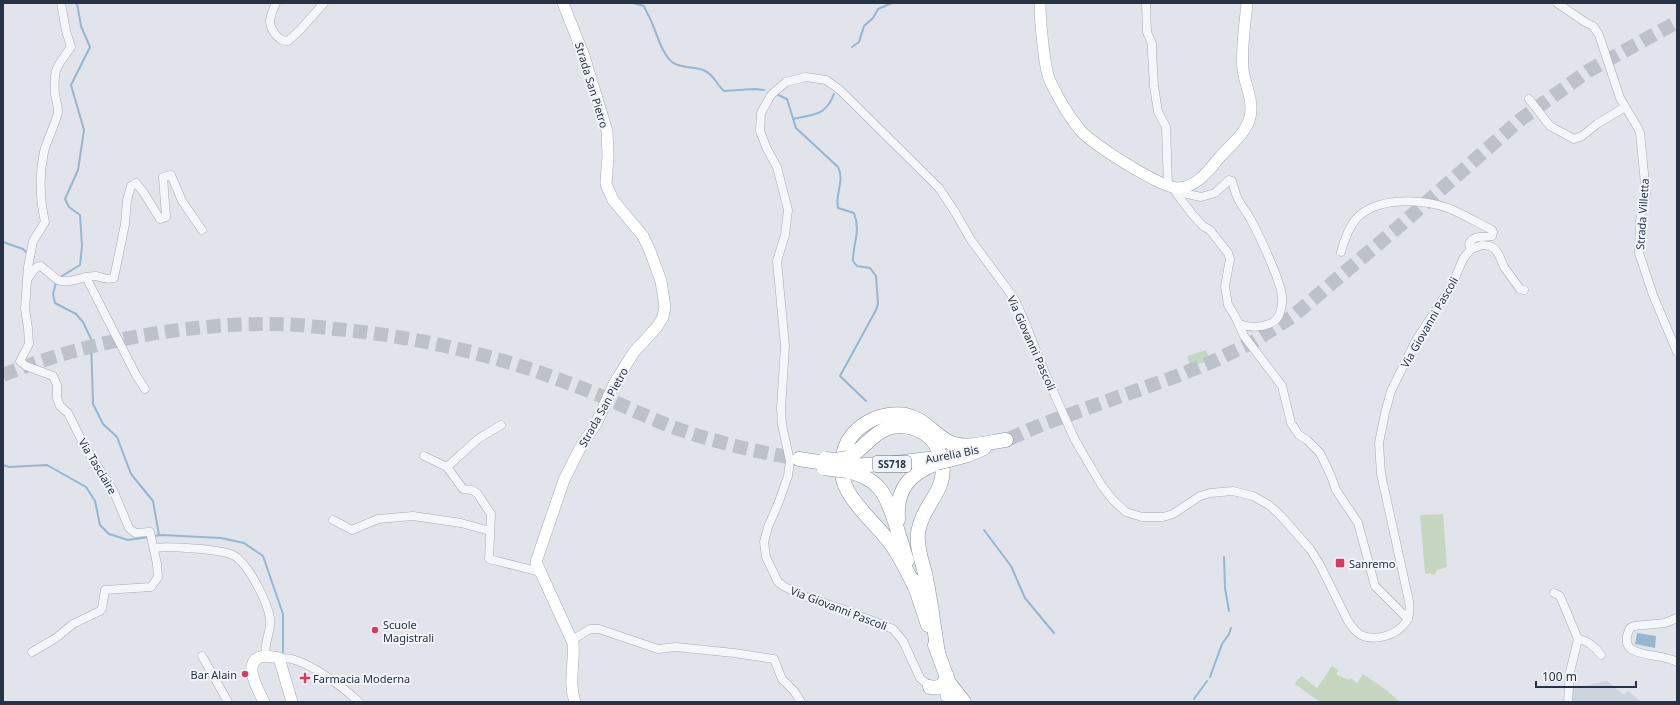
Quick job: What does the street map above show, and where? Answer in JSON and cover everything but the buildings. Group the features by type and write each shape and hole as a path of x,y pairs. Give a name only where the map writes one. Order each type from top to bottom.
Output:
{"highway":[{"name":"Aurelia Bis","path":"803,460 825,463 847,465 888,464 942,459 984,448 1007,439 978,444 959,444 944,438 927,424 913,417 894,415 885,415 870,420 855,431 850,438 843,453 840,467 844,485 852,498 890,543 916,589"},
{"path":"938,653 929,592 918,547 918,534 923,516 938,491 943,479 943,469 939,451 925,433 912,428 899,426 887,428 875,434 856,452 847,465 870,480 884,493 947,683 963,702"},
{"path":"905,553 898,523 898,504 900,496 911,478 923,469 942,459"},
{"path":"930,687 936,688 942,686 945,682 947,683"}],"street":[{"path":"26,281 33,241 45,222 41,200 41,182 44,152 58,111 54,80 56,69 71,47 61,3"},
{"path":"276,3 269,20 272,31 282,41 288,41 324,3"},
{"name":"Strada San Pietro","path":"563,3 584,56 607,131 608,156 606,184 613,200 643,236 661,281 665,307 663,317 657,327 634,352 614,384 596,424 580,448 564,480 536,562 572,640 574,653 571,682 575,702"},
{"path":"1040,3 1045,58 1049,80 1056,94 1081,131 1116,157 1173,186 1183,193 1201,197 1215,193 1229,180 1232,181 1239,201 1252,222 1278,281 1282,295 1280,315 1274,323 1263,326 1249,327 1239,324"},
{"path":"1146,3 1147,32 1152,52 1154,86 1158,112 1166,127 1173,186 1192,214 1203,226 1210,230 1230,256 1225,294 1228,305 1244,336 1282,386 1291,423 1299,435 1318,450 1336,490 1358,523 1375,586 1408,619"},
{"path":"1173,186 1193,184 1204,176 1246,129 1251,108 1244,71 1243,51 1247,3"},
{"name":"Strada Villetta","path":"1557,3 1595,28 1599,35 1620,98 1640,133 1646,194 1640,221 1639,253 1653,295 1677,352"},
{"name":"Via Giovanni Pascoli","path":"930,687 920,678 903,641 893,629 842,609 803,596 785,587 778,582 766,557 764,542 768,527 788,476 790,461 782,425 781,408 786,346 777,261 785,235 788,210 777,167 766,149 760,132 761,112 771,95 786,82 806,77 826,80 840,90 939,188 971,240 1015,300 1075,440 1102,486 1113,500 1126,512 1142,517 1163,518 1173,514 1200,496 1210,493 1233,491 1253,496 1269,505 1281,516 1310,549 1320,564 1354,630 1360,635 1380,638 1399,629 1408,619 1410,607 1381,474 1379,443 1391,391 1415,342 1452,285 1463,259 1471,248 1469,244 1471,240 1479,237 1492,236 1493,232 1492,230 1450,208 1408,200 1385,204 1364,212 1351,226 1341,252"},
{"path":"1529,98 1550,126 1574,139 1580,138 1597,124 1625,107"},
{"path":"26,281 38,266 41,266 58,280 67,281 96,276 106,280 114,278 127,200 131,186 136,183 160,219 166,217 163,177 171,175 182,201 202,230"},
{"path":"1471,248 1482,244 1495,249 1504,267 1520,289 1524,290"},
{"path":"86,277 136,375 145,389"},
{"name":"Via Tasciaire","path":"26,281 25,309 29,344 20,361 26,366 53,376 57,385 57,398 60,406 68,413 84,447 113,490 128,528 135,533 150,532 158,577 151,587 105,590 102,608 100,611 73,624 56,638 32,652"},
{"path":"447,467 478,439 501,425"},
{"path":"424,456 447,467 463,489 472,490 477,493 486,505 491,514 489,559 541,572"},
{"path":"334,520 352,530 378,519 412,516 461,523 490,532"},
{"path":"154,548 174,547 219,550 233,555 240,561 256,584 270,618 269,630 264,649 266,657"},
{"path":"1554,593 1560,596 1578,639 1570,672 1568,702"},
{"path":"1677,618 1664,623 1634,626 1630,628 1626,639 1628,646 1634,651 1660,656 1677,662"},
{"path":"572,640 590,629 599,629 658,649 676,647 774,659 782,679 794,691 801,702"},
{"path":"1578,639 1591,645 1601,655"},
{"path":"202,656 228,702"},
{"path":"264,702 252,674 254,662 260,657 293,659 307,664 359,702"},
{"path":"279,658 292,702"}],"shaded area":[{"path":"1607,681 1624,695 1628,691 1641,702 1570,702 1570,689"}],"green space":[{"path":"1206,350 1210,360 1191,367 1187,356"},
{"path":"1443,514 1447,567 1437,570 1436,573 1432,575 1430,573 1425,574 1420,515"},
{"path":"1332,666 1338,670 1337,675 1349,680 1350,678 1357,683 1363,674 1385,689 1400,702 1320,702 1295,684 1302,676 1317,688"}],"water":[{"path":"1637,633 1656,636 1655,648 1635,644"}],"waterway":[{"path":"62,276 80,265 82,246 80,215 69,207 65,199 78,170 84,130 71,85 90,47 81,26 77,3"},
{"path":"633,3 644,6 663,51 672,62 681,66 707,72 724,91 754,89 764,90"},
{"path":"852,47 859,42 864,26 873,18 878,9 892,3"},
{"path":"776,94 787,99 796,128 838,167 841,177 837,202 838,208 854,213 857,226 853,261 857,266 870,268 876,276 878,304 876,310 840,376 866,401"},
{"path":"793,119 822,111 827,107 834,94"},
{"path":"3,242 23,249 27,253"},
{"path":"56,283 53,294 55,303 76,314 83,322 91,339 93,404 103,424 117,437 131,474 153,501 159,535"},
{"path":"3,465 9,467 47,465 86,487 95,501 100,525 109,534 128,540 149,537"},
{"path":"984,530 1011,566 1025,598 1054,633"},
{"path":"154,536 162,535 221,538 244,543 263,556 283,614 283,652"},
{"path":"1224,557 1225,588 1229,611"},
{"path":"1210,677 1222,644 1231,628"},
{"path":"1194,699 1207,681"}],"tunnel":[{"path":"1009,439 1043,424 1177,376 1216,360 1253,342 1293,316 1403,223 1520,120 1588,71 1677,22"},
{"path":"3,375 34,363 100,344 168,331 236,325 277,324 319,327 410,339 460,349 509,362 599,395 675,428 736,446 799,459"}],"place":[{"name":"Sanremo","path":"1340,563"},
{"name":"Scuole Magistrali","path":"375,630"},
{"name":"Bar Alain","path":"245,674"},
{"name":"Farmacia Moderna","path":"305,678"}]}
